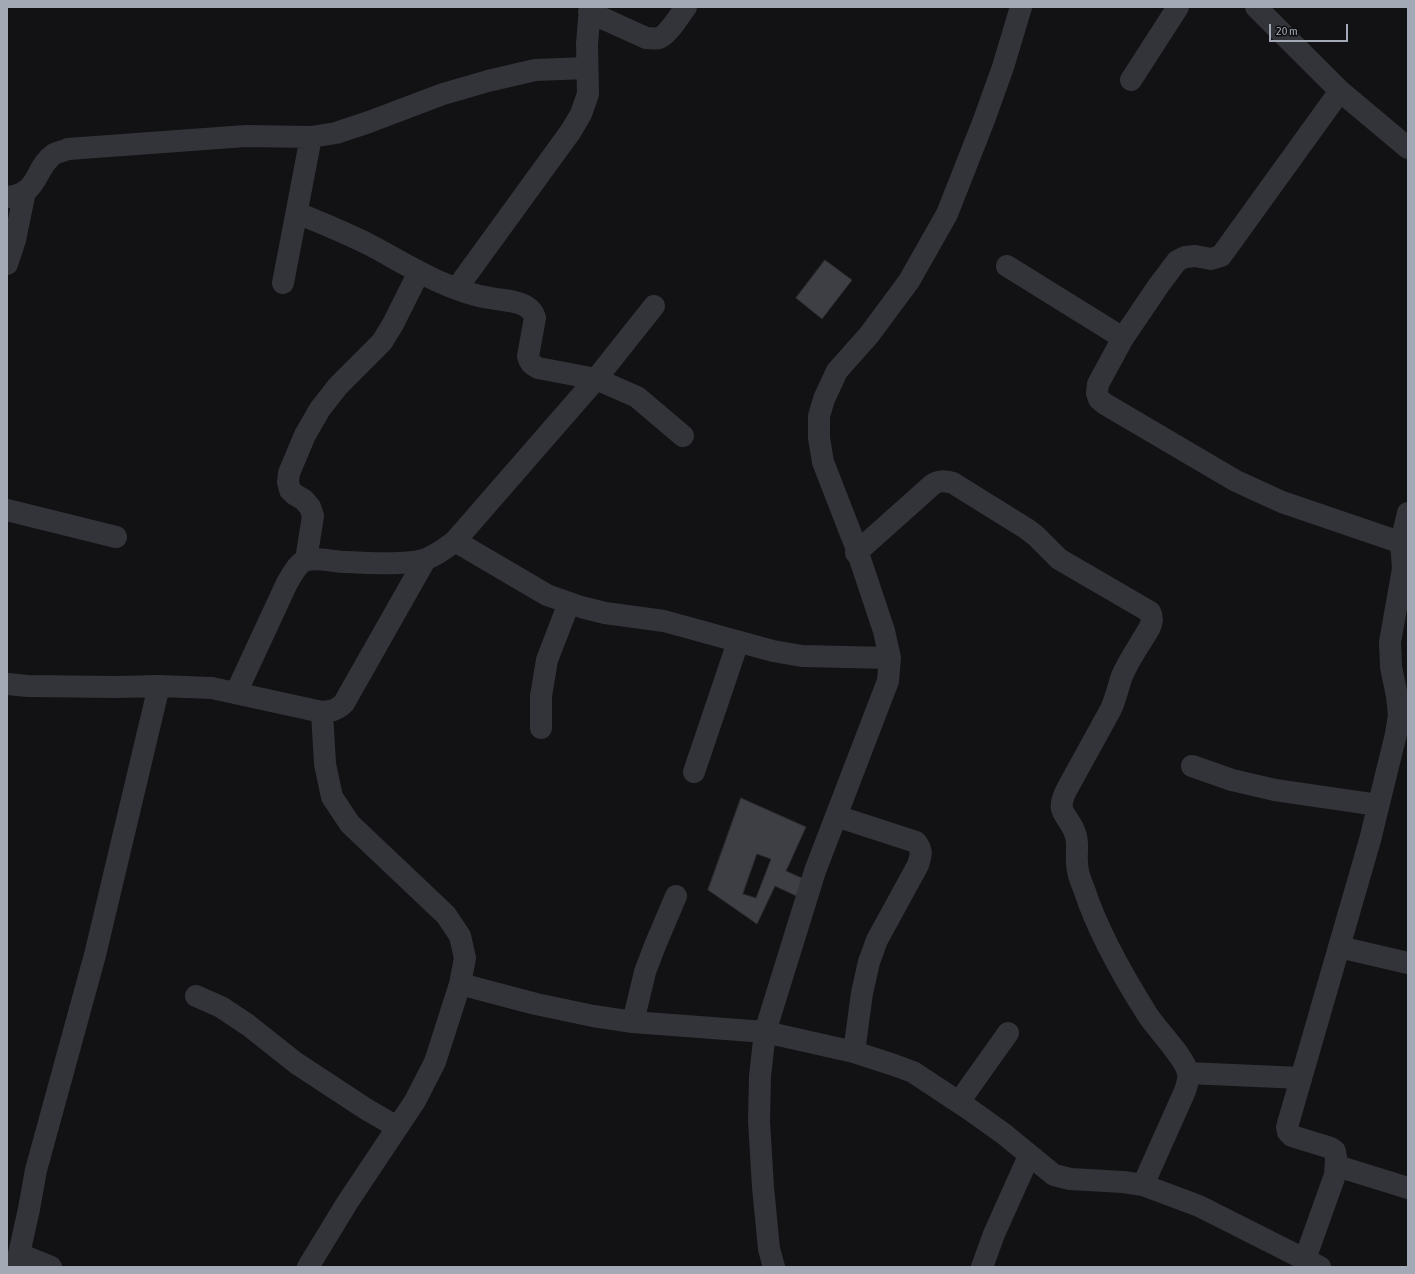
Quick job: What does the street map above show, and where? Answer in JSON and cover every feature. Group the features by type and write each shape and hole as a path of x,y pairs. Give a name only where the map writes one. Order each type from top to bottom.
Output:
{"street":[{"path":"457,288 571,131 581,114 588,94 587,44 590,10 646,38 655,39 661,38 668,31 686,7"},
{"path":"774,1267 769,1249 759,1122 760,1076 765,1032 815,871 888,681 890,658 884,631 823,462 819,438 819,416 824,399 837,371 869,335 909,281 947,214 1003,67 1021,7"},
{"path":"1131,80 1178,7"},
{"path":"1256,7 1340,91 1408,148"},
{"path":"7,264 15,240 16,194 37,178 47,161 54,154 68,149 246,136 311,137 336,133 443,94 488,81 535,70 587,68"},
{"path":"1340,91 1221,256 1212,259 1185,256 1177,261 1123,338 1098,384 1097,393 1099,399 1105,404 1236,481 1282,502 1405,543"},
{"path":"283,283 311,137"},
{"path":"297,213 341,231 419,272 457,288 484,298 518,303 528,307 533,311 534,318 528,356 532,365 538,368 596,379 637,398 683,436"},
{"path":"1007,266 1123,338"},
{"path":"236,692 287,583 296,569 306,560 313,516 310,507 304,500 290,490 288,482 289,473 306,435 320,409 338,386 382,342 419,272"},
{"path":"306,560 390,563 425,560 440,553 455,541 596,379 654,306"},
{"path":"856,552 932,485 938,481 953,483 1027,529 1059,559 1150,612 1152,620 1150,627 1122,675 1117,695 1111,708 1063,797 1062,810 1076,834 1077,865 1082,884 1103,934 1126,980 1152,1022 1184,1063 1188,1073 1185,1091 1143,1185"},
{"path":"7,510 116,537"},
{"path":"460,984 536,1004 593,1016 633,1022 765,1032 854,1052 913,1072 1004,1134 1054,1174 1070,1179 1123,1182 1143,1185 1200,1206 1312,1263 1337,1166 1335,1151 1331,1148 1292,1136 1288,1132 1287,1127 1370,840 1396,734 1403,716 1391,667 1390,642 1403,569 1408,513"},
{"path":"455,541 547,594 569,603 605,613 664,621 773,651 802,656 890,658"},
{"path":"7,684 28,686 159,686 212,688 236,692 322,712 338,709 344,703 425,560"},
{"path":"541,728 541,696 547,660 569,603"},
{"path":"694,772 738,642"},
{"path":"51,1267 16,1261 29,1209 36,1170 95,955 159,686"},
{"path":"308,1267 351,1196 415,1101 435,1062 460,984 465,958 460,936 446,915 350,824 332,797 325,764 322,712"},
{"path":"1192,766 1232,780 1275,790 1378,805"},
{"path":"836,816 916,842 920,847 921,854 918,865 895,910 877,940 869,962 862,993 854,1052"},
{"path":"633,1022 647,966 676,896"},
{"path":"1339,947 1408,963"},
{"path":"196,996 222,1007 248,1025 296,1063 397,1128"},
{"path":"959,1102 1008,1033"},
{"path":"1188,1073 1301,1078"},
{"path":"982,1267 994,1234 1030,1156"},
{"path":"1337,1166 1408,1188"}],"building":[{"path":"825,260 852,280 822,319 796,298"},
{"path":"741,798 806,827 786,871 813,883 805,900 775,886 757,924 708,890","holes":["757,854 771,859 756,898 743,894"]}]}
